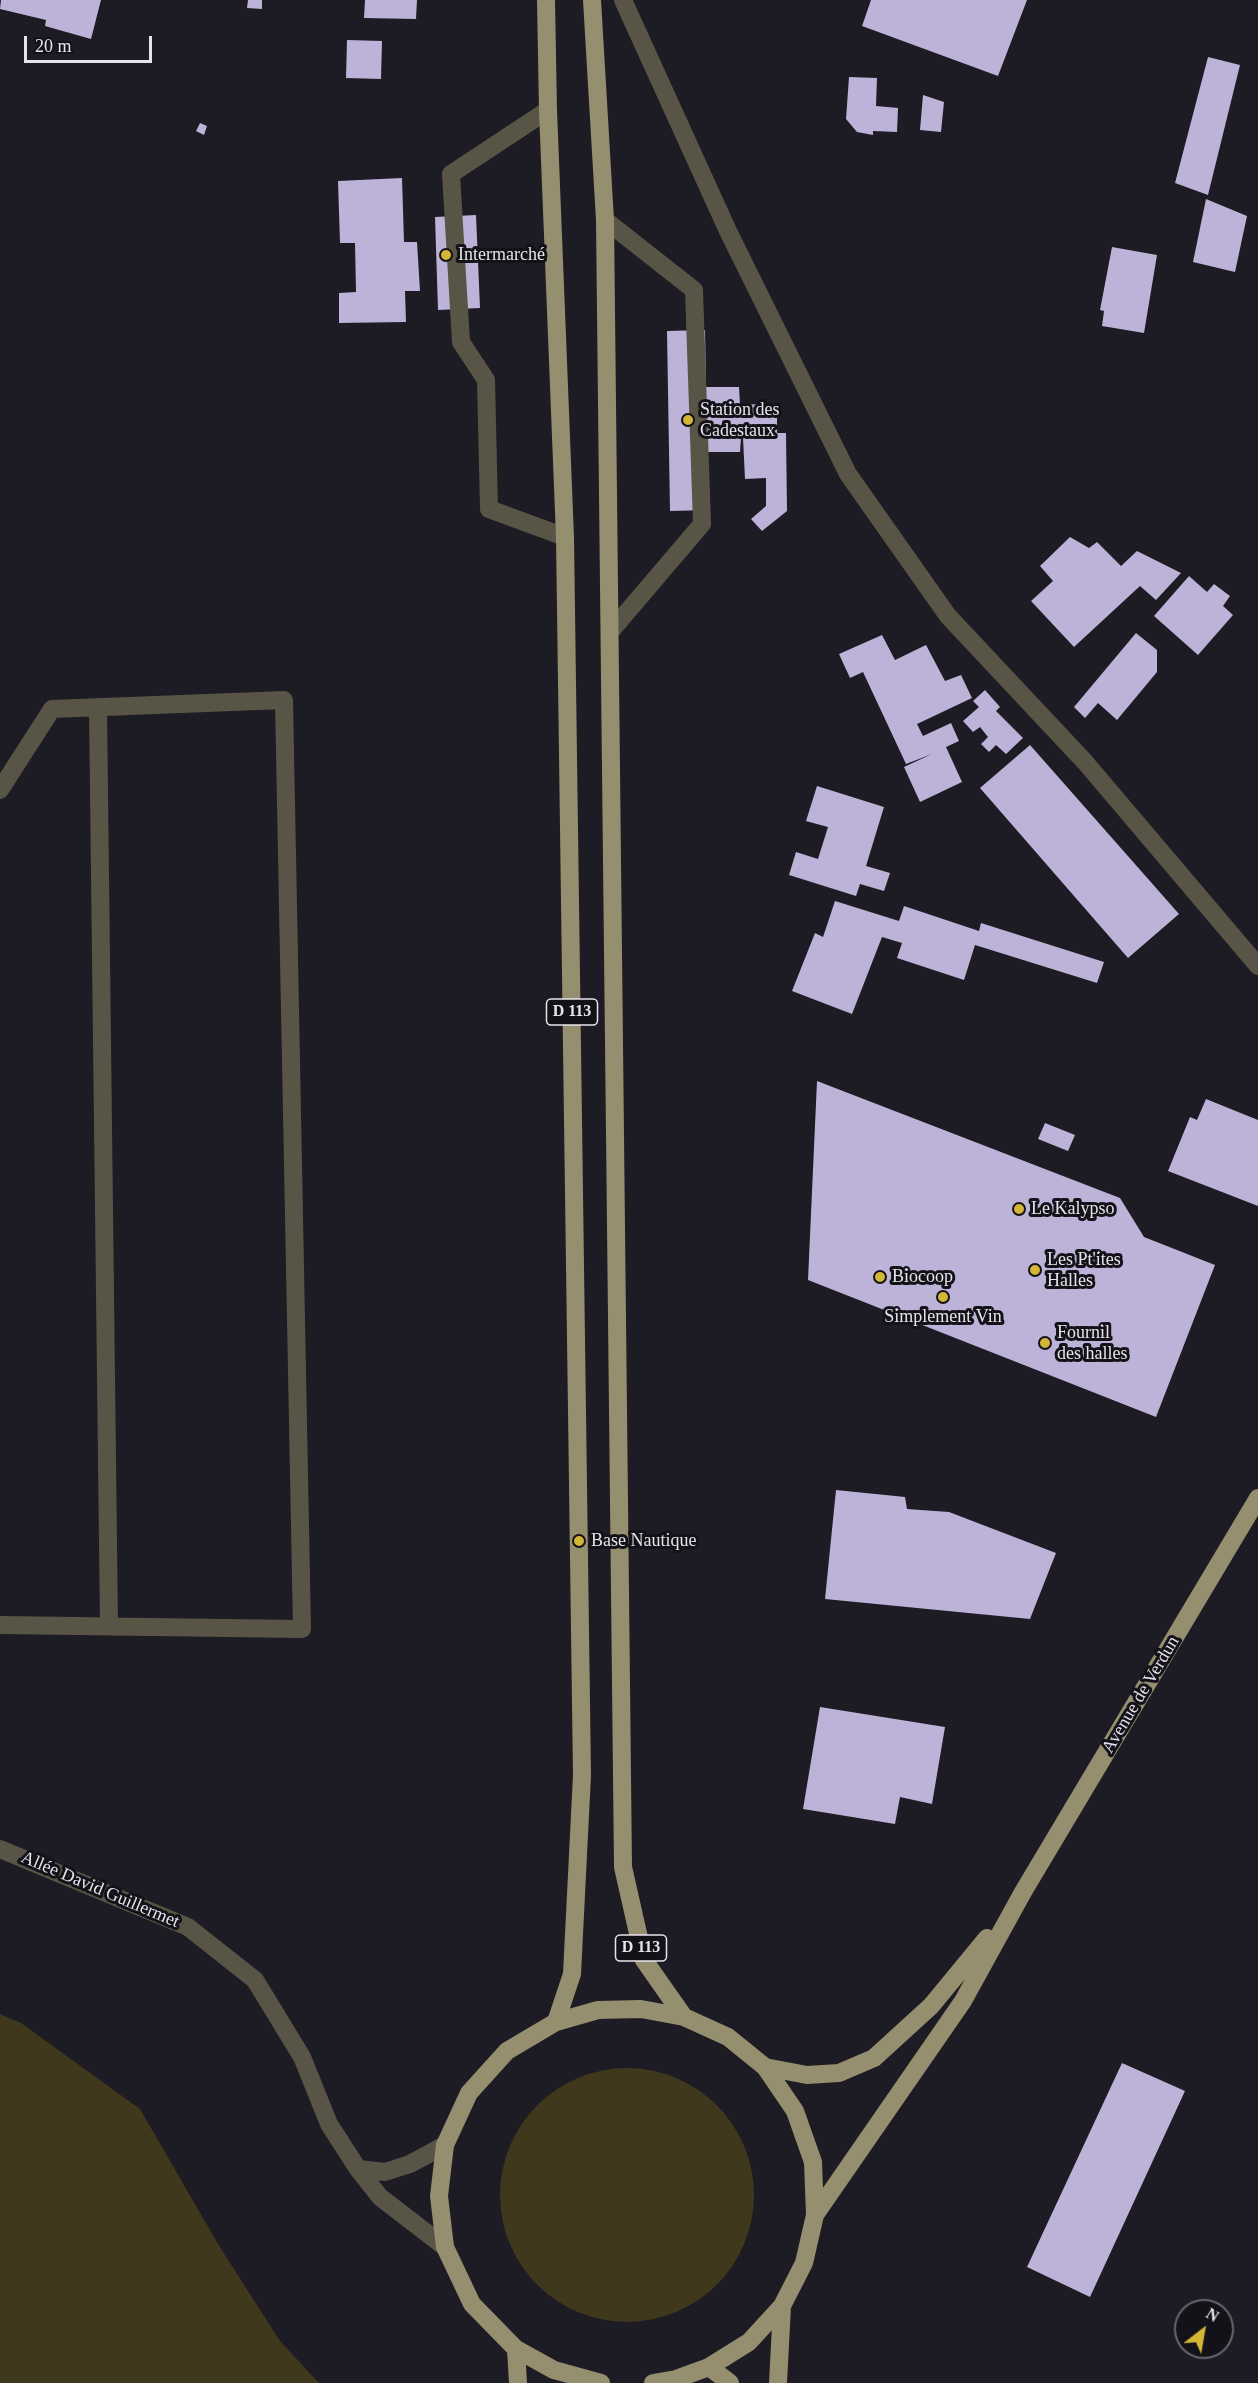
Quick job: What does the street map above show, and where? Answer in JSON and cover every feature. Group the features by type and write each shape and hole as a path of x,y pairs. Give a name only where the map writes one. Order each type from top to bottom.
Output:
{"main road":[{"name":"D 113","path":"546,0 548,110 565,537 582,1774 572,1974 556,2022"},
{"name":"D 113","path":"592,0 605,220 623,1867 644,1960 684,2017"},
{"name":"Avenue de Verdun","path":"1023,1892 1258,1498"},
{"path":"765,2067 807,2075 828,2074 839,2073 874,2058 931,2006 1023,1892"},
{"path":"815,2215 963,2001 1023,1892"},
{"path":"601,2383 554,2370 516,2349 472,2304 445,2247 438,2196 445,2145 469,2093 507,2051 556,2022 598,2010 641,2009 684,2017 728,2037 765,2067 795,2111 810,2151 813,2162 815,2215 804,2263 782,2306 749,2342 709,2367 676,2379 653,2383"},
{"path":"778,2383 782,2306"},
{"path":"516,2349 518,2383"},
{"path":"709,2367 730,2383"}],"street":[{"path":"623,0 728,231 848,474 948,616 1085,762 1258,966"},
{"path":"548,110 451,174 461,342 486,380 489,509 565,537"},
{"path":"605,220 694,290 702,524 610,632"},
{"path":"0,790 52,709 284,700 302,1629 0,1625"},
{"path":"98,708 109,1626"},
{"name":"Allée David Guillermet","path":"0,1849 188,1927 255,1980 302,2057 328,2124 358,2169 380,2197 445,2247"},
{"path":"358,2169 385,2172 410,2163 445,2145"}],"shaded area":[{"path":"0,2014 21,2023 140,2109 218,2244 280,2341 319,2383 0,2383"},
{"path":"627,2068 652,2071 675,2078 687,2083 717,2105 739,2135 744,2147 751,2170 754,2195 751,2220 744,2243 739,2255 717,2285 687,2307 675,2312 652,2319 627,2322 602,2319 579,2312 567,2307 537,2285 515,2255 510,2243 503,2220 500,2195 503,2170 510,2147 515,2135 537,2105 567,2083 579,2078 602,2071"}],"building":[{"path":"1,0 101,0 91,39 45,26 46,20 0,9"},
{"path":"248,0 262,0 262,9 247,8"},
{"path":"365,0 417,0 416,19 364,18"},
{"path":"871,0 1027,0 998,76 862,26"},
{"path":"347,40 382,41 381,79 346,78"},
{"path":"1208,57 1240,65 1208,195 1175,183"},
{"path":"849,77 877,78 876,106 898,108 897,132 873,131 873,135 857,132 846,119"},
{"path":"923,95 944,102 941,132 920,130"},
{"path":"200,123 207,126 204,135 196,131"},
{"path":"402,178 404,242 417,242 420,291 405,291 406,322 339,323 339,293 356,292 355,243 340,243 338,181"},
{"path":"1206,199 1247,216 1235,272 1193,262"},
{"path":"476,215 480,308 438,310 435,217"},
{"path":"1112,247 1157,255 1144,333 1102,326 1104,311 1100,310"},
{"path":"705,330 706,387 739,387 740,405 763,404 763,409 777,408 777,433 786,433 787,511 762,531 751,519 766,506 766,478 745,479 743,438 741,438 740,452 707,452 708,510 670,511 667,331"},
{"path":"1070,537 1089,548 1097,542 1121,566 1137,551 1181,573 1156,600 1140,586 1074,647 1031,601 1053,581 1040,566"},
{"path":"1189,576 1207,592 1214,584 1230,596 1223,606 1233,615 1198,655 1154,616"},
{"path":"1136,633 1157,650 1157,672 1117,720 1098,703 1085,718 1074,707"},
{"path":"882,635 895,660 926,645 945,681 961,675 972,698 917,724 923,736 951,723 959,741 946,747 962,782 920,802 904,767 932,754 906,764 863,672 850,678 839,654"},
{"path":"985,690 1000,707 996,711 1023,738 1006,754 996,745 989,752 981,744 988,737 980,727 973,732 963,721 979,707 973,701"},
{"path":"1030,745 1179,914 1128,958 980,788"},
{"path":"817,786 884,807 866,866 890,873 884,891 860,884 856,896 789,875 796,852 818,859 828,827 806,821"},
{"path":"835,901 899,921 904,906 979,931 981,923 1104,962 1097,983 975,945 964,980 897,958 902,943 882,937 852,1014 792,991 815,933 823,937"},
{"path":"817,1081 1120,1198 1144,1237 1215,1265 1156,1417 808,1280"},
{"path":"1206,1099 1258,1120 1258,1206 1168,1171 1190,1117 1197,1120"},
{"path":"1045,1123 1075,1135 1068,1151 1038,1139"},
{"path":"836,1490 905,1497 907,1509 949,1512 1056,1553 1030,1619 825,1599"},
{"path":"820,1707 945,1727 932,1804 900,1797 895,1824 803,1809"},
{"path":"1122,2063 1185,2091 1090,2297 1027,2267"}],"place":[{"name":"Intermarché","path":"446,255"},
{"name":"Station des Cadestaux","path":"688,420"},
{"name":"Le Kalypso","path":"1019,1209"},
{"name":"Les Pt'ites Halles","path":"1035,1270"},
{"name":"Biocoop","path":"880,1277"},
{"name":"Simplement Vin","path":"943,1297"},
{"name":"Fournil des halles","path":"1045,1343"},
{"name":"Base Nautique","path":"579,1541"}]}
